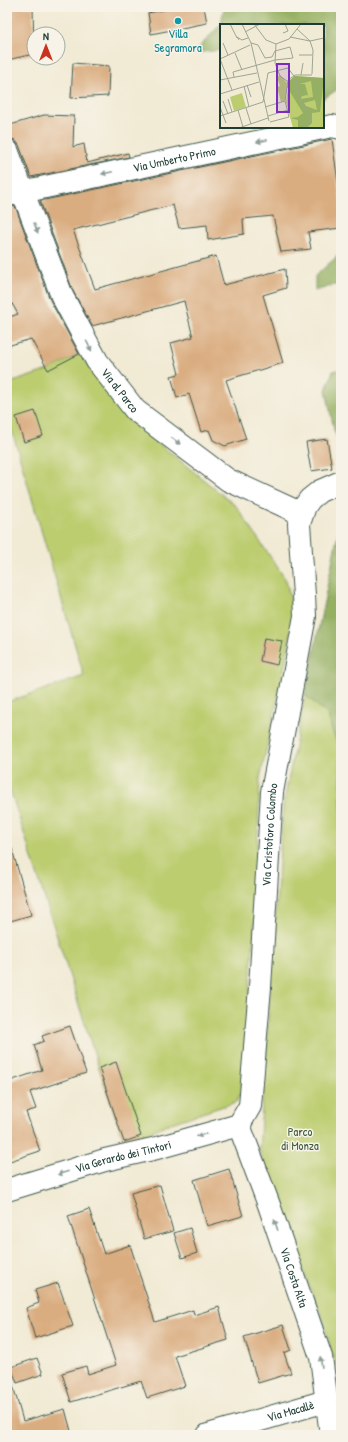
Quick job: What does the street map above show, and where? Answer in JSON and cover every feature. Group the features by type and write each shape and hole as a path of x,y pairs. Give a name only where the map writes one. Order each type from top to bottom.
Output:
{"street":[{"name":"Via Umberto Primo","path":"324,128 332,126 341,128"},
{"name":"Via Umberto Primo","path":"14,193 323,128"},
{"name":"Via al Parco","path":"7,150 14,193 62,296 98,361 135,410 228,480 302,514"},
{"path":"302,514 310,499 320,491 341,482"},
{"name":"Via Cristoforo Colombo","path":"239,1125 250,1106 260,986 272,792 305,616 299,524 302,514"},
{"name":"Via Gerardo dei Tintori","path":"7,1190 106,1160 157,1148 239,1125"},
{"name":"Via Costa Alta","path":"239,1125 321,1357 331,1435"},
{"name":"Via Macallè","path":"208,1435 326,1400"}],"green space":[{"path":"224,7 341,7 341,87 324,98 324,24 221,24"},
{"path":"220,25 220,50 194,53"},
{"path":"341,253 341,283 315,291 315,276"},
{"path":"80,354 125,416 236,506 286,580 293,611 288,650 260,778 254,933 242,1091 236,1102 165,1125 124,1142 7,780 7,702 84,676 7,414 7,384 48,370"},
{"path":"341,369 341,448 334,430 326,390 333,371"},
{"name":"Parco di Monza","path":"341,519 341,1388 323,1319 289,1238 259,1150 283,806"},
{"path":"341,519 341,751 332,731 328,715 305,695"}],"building":[{"path":"8,7 33,7 33,26 26,26 26,56 7,60 7,37 10,37"},
{"name":"Villa Segramora","path":"179,7 204,7 207,23 151,34 148,13"},
{"path":"73,63 109,66 108,96 71,98"},
{"path":"44,115 74,116 73,147 84,144 87,163 128,153 129,157 31,177 19,145 15,140 7,138 7,126"},
{"path":"332,139 341,205 341,228 308,232 311,249 281,252 273,216 243,219 244,234 208,240 207,225 179,228 173,205 73,230 95,289 216,256 224,285 285,269 286,288 263,295 283,363 226,380 246,439 225,446 213,440 209,430 201,432 189,394 177,398 171,376 179,374 171,343 193,337 184,301 92,326 73,291 40,201"},
{"path":"15,206 50,300 79,354 48,370 31,339 7,346 7,318 18,314 7,295 7,207"},
{"path":"35,411 43,436 24,442 16,417"},
{"path":"327,439 332,468 311,471 306,442"},
{"path":"264,638 282,641 277,665 260,661"},
{"path":"7,849 12,849 31,915 7,922"},
{"path":"70,1026 86,1073 30,1092 36,1109 26,1112 40,1151 7,1162 7,1082 42,1070 34,1045 44,1041 42,1036"},
{"path":"116,1062 141,1136 124,1142 99,1068"},
{"path":"229,1169 243,1216 207,1226 194,1180"},
{"path":"160,1185 173,1231 144,1239 131,1193"},
{"path":"89,1209 104,1254 130,1245 155,1322 193,1310 194,1315 219,1307 228,1340 175,1356 185,1386 147,1398 141,1381 71,1402 62,1373 86,1366 88,1374 116,1365 68,1216"},
{"path":"190,1228 197,1253 182,1258 174,1233"},
{"path":"58,1283 73,1326 35,1338 26,1308 39,1303 35,1290"},
{"path":"283,1325 291,1350 284,1353 291,1373 258,1383 244,1337"},
{"path":"37,1358 43,1374 17,1383 11,1367"},
{"path":"7,1382 12,1382 23,1421 65,1409 72,1435 7,1435"}],"place":[{"name":"Villa Segramora","path":"178,21"}]}
